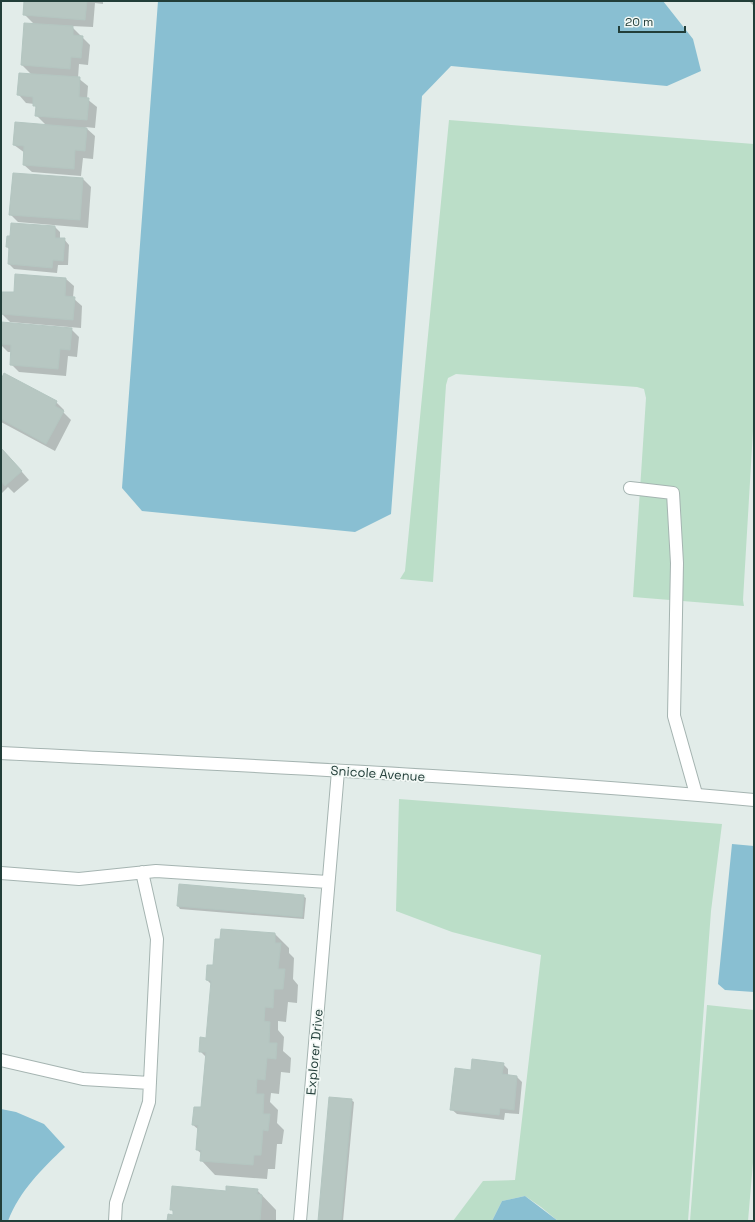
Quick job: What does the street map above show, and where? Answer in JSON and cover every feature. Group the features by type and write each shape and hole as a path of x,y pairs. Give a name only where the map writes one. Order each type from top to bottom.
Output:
{"street":[{"path":"630,488 673,493 677,564 674,716 696,794"},
{"name":"Snicole Avenue","path":"1,752 338,771 696,794 754,800"},
{"name":"Explorer Drive","path":"300,1221 338,771"},
{"path":"1,873 79,879 156,871 328,882"},
{"path":"115,1221 116,1203 149,1102 158,939 142,872"},
{"path":"1,1060 83,1079 150,1083"}],"green space":[{"path":"449,120 754,144 754,414 743,600 744,606 633,597 646,398 644,389 637,387 456,374 448,378 446,385 433,582 400,579 405,571"},
{"path":"399,799 722,824 711,911 688,1221 558,1221 525,1196 502,1201 492,1221 453,1221 483,1181 515,1180 541,955 452,932 396,911"},
{"path":"707,1005 754,1010 754,1151 748,1221 690,1221"}],"water":[{"path":"158,1 663,1 693,39 701,71 667,86 451,66 422,96 391,514 355,532 142,511 122,488"},
{"path":"732,844 754,846 754,992 725,990 718,984"},
{"path":"1,1109 16,1112 44,1124 65,1147 40,1172 25,1190 8,1221 1,1221"},
{"path":"525,1196 558,1221 492,1221 502,1201"}],"building":[{"path":"24,1 87,1 85,20 23,15"},
{"path":"24,23 73,26 73,35 83,36 81,58 71,57 70,69 21,65"},
{"path":"19,73 80,77 79,97 89,98 87,120 35,116 36,106 33,106 33,97 17,95"},
{"path":"15,122 87,128 85,151 75,150 74,169 23,165 24,146 13,145"},
{"path":"13,173 83,178 80,220 9,215"},
{"path":"11,223 55,226 55,238 65,238 63,261 53,260 52,268 8,264 9,247 6,247 7,236 10,236"},
{"path":"15,274 66,278 65,296 75,297 73,320 1,314 2,292 14,292"},
{"path":"1,322 72,328 70,350 60,349 58,369 10,365 11,345 1,344"},
{"path":"4,373 57,401 55,406 64,411 46,444 1,419 1,380"},
{"path":"1,448 22,471 5,486 1,481"},
{"path":"179,884 304,895 302,917 177,906"},
{"path":"221,929 275,933 275,943 281,943 278,969 285,969 283,989 274,989 273,1008 265,1007 264,1021 270,1022 269,1043 277,1043 276,1059 267,1058 265,1080 257,1079 256,1094 264,1094 263,1114 270,1114 268,1131 263,1130 261,1155 254,1155 253,1165 200,1161 201,1150 196,1150 198,1125 192,1125 194,1107 201,1107 206,1052 199,1052 200,1037 206,1038 211,981 206,980 207,965 213,965 215,939 220,939"},
{"path":"472,1059 504,1063 502,1074 517,1076 514,1110 500,1108 499,1115 450,1110 455,1068 471,1070"},
{"path":"329,1097 352,1099 341,1221 318,1221"},
{"path":"172,1186 226,1191 226,1186 258,1189 257,1194 262,1195 260,1221 167,1221 168,1214 173,1215 173,1210 170,1210"}]}
